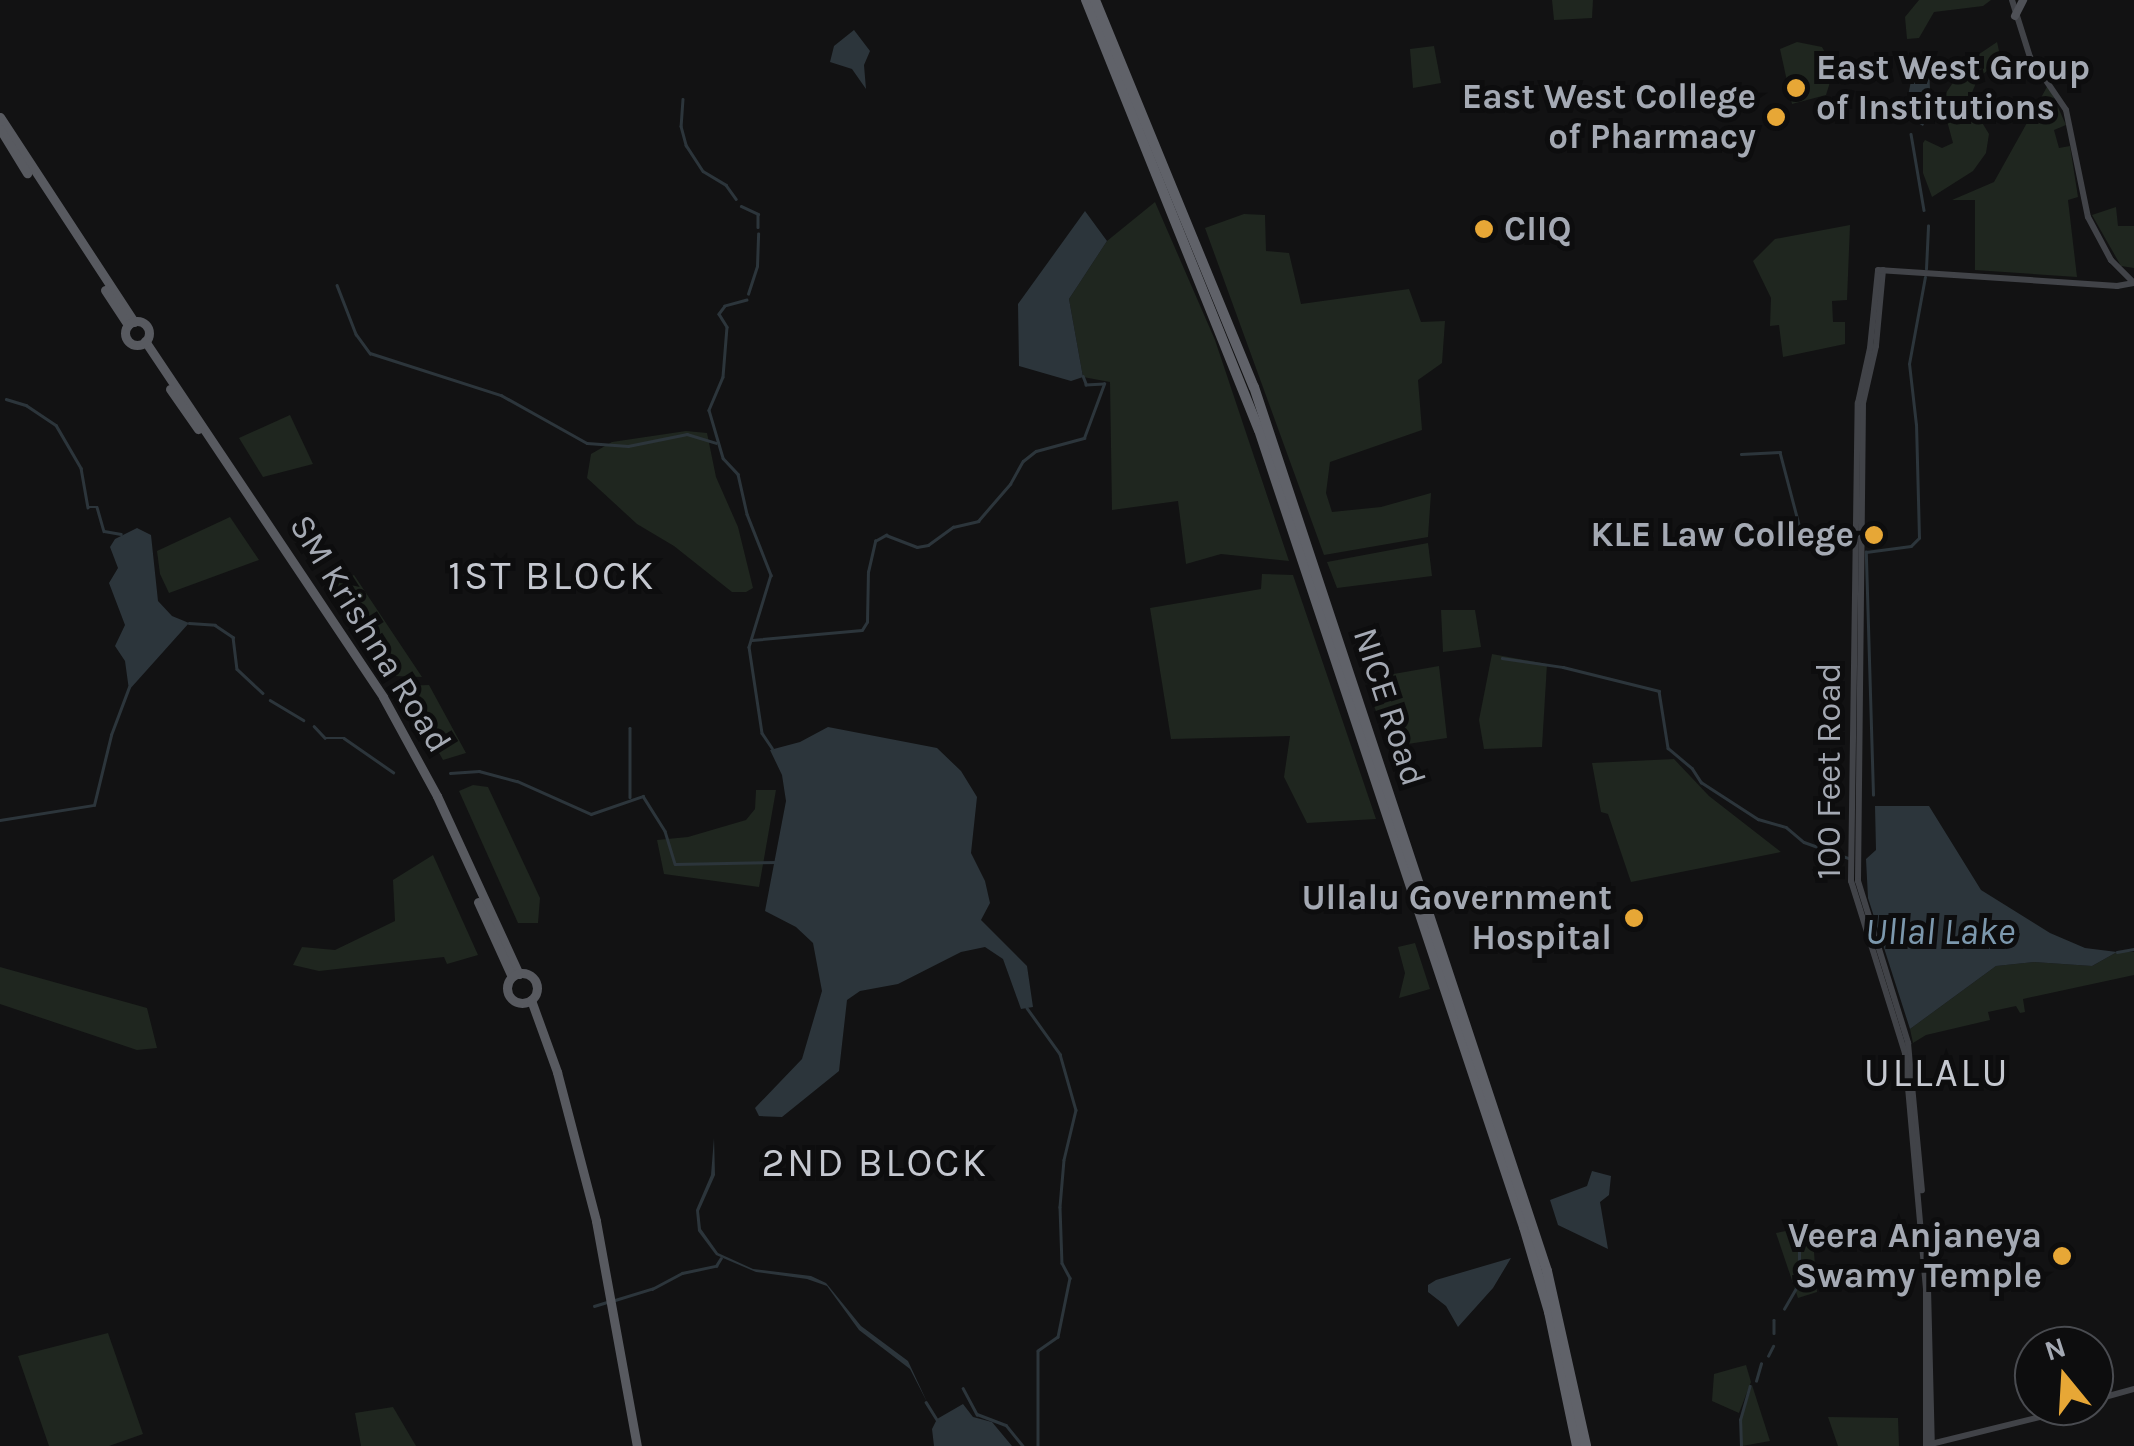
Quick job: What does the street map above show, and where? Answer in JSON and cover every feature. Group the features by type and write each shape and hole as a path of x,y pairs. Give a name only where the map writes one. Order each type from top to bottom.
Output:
{"highway":[{"name":"NICE Road","path":"1086,0 1231,349 1260,430 1524,1227 1550,1312 1577,1446"},
{"name":"NICE Road","path":"1095,0 1254,387 1547,1271 1586,1446"},
{"path":"0,117 22,159"},
{"path":"0,129 131,324 148,328 143,342 128,340 131,324"},
{"name":"SM Krishna Road","path":"143,342 378,700 430,795 516,975"},
{"path":"528,1001 509,996 507,986 516,975 535,982 528,1001 552,1074 598,1248 615,1324 634,1446"}],"main road":[{"path":"2012,0 2030,57 2066,110 2074,168 2099,242 2134,283"},
{"path":"2016,16 2023,0"},
{"name":"100 Feet Road","path":"1929,1444 1926,1289 1905,1053 1854,898 1860,403 1880,270 2116,286 2134,283"},
{"path":"1929,1444 2014,1421"},
{"path":"1929,1444 2014,1423"}],"shaded area":[{"path":"1552,0 1593,0 1592,18 1554,20"},
{"path":"1919,0 1991,0 1983,6 1934,12 1919,38 1907,39 1905,17"},
{"path":"1797,42 1822,47 1831,63 1831,79 1826,95 1792,104 1780,49"},
{"path":"1997,42 2001,60 1978,78 1971,95 1972,106 1989,134 1986,153 1973,171 1932,197 1923,173 1923,143 1925,140 1942,148 1953,143 1943,106 1946,93 1966,63"},
{"path":"1434,46 1441,83 1413,88 1410,49"},
{"path":"2048,85 2066,125 2054,130 2059,148 2070,146 2078,197 2068,200 2077,277 1975,270 1975,200 1952,200 1994,182"},
{"path":"1155,202 1215,340 1289,561 1221,554 1186,564 1178,501 1112,510 1110,382 1083,377 1069,299 1107,241"},
{"path":"2116,207 2118,226 2134,226 2134,268 2121,266 2092,215"},
{"path":"1244,214 1265,215 1266,251 1289,253 1301,304 1409,289 1421,322 1445,321 1442,363 1418,380 1422,430 1330,462 1326,493 1332,512 1381,507 1431,493 1428,537 1324,555 1205,228"},
{"path":"1850,225 1847,300 1832,301 1833,322 1845,322 1845,344 1783,357 1779,325 1770,326 1771,298 1753,261 1775,239"},
{"path":"290,415 313,464 263,477 239,438"},
{"path":"686,431 707,433 716,477 738,527 753,588 746,592 732,592 674,546 637,524 587,478 591,454 612,442"},
{"path":"230,517 259,560 169,593 160,574 157,551"},
{"path":"1428,543 1432,576 1337,588 1327,562"},
{"path":"1262,574 1293,575 1376,819 1307,823 1284,777 1290,736 1171,739 1150,608 1261,589"},
{"path":"354,575 422,677 394,676 334,584"},
{"path":"1441,610 1475,610 1481,647 1443,652"},
{"path":"1492,654 1547,664 1542,747 1484,749 1479,720"},
{"path":"1439,666 1447,738 1388,747 1365,679"},
{"path":"429,685 466,753 443,760 401,686"},
{"path":"1674,759 1709,796 1781,852 1631,882 1608,814 1601,812 1592,763"},
{"path":"473,785 488,787 540,898 538,923 518,923 459,791"},
{"path":"756,790 776,790 759,887 664,874 657,840 688,837 746,820 755,809"},
{"path":"433,855 478,955 447,964 444,957 319,971 293,965 302,947 335,950 395,921 393,880"},
{"path":"1415,943 1430,989 1399,998 1405,973 1398,947"},
{"path":"2117,952 2134,952 2134,975 2023,999 2025,1012 2020,1013 2016,1006 1988,1012 1990,1020 1926,1035 1913,1043 1910,1029 1996,966 2034,962 2092,966"},
{"path":"0,967 147,1008 157,1048 137,1050 0,1004"},
{"path":"1812,1226 1817,1292 1798,1298 1776,1233"},
{"path":"108,1333 143,1434 109,1446 49,1446 18,1356"},
{"path":"1746,1365 1751,1382 1739,1413 1712,1401 1714,1374"},
{"path":"1752,1385 1770,1441 1742,1446 1741,1420"},
{"path":"393,1407 416,1446 361,1446 355,1413"},
{"path":"1828,1417 1898,1418 1899,1446 1838,1446"}],"water":[{"path":"854,30 870,51 864,65 866,89 852,69 830,62 834,46"},
{"path":"1916,56 1926,58 1929,68 1931,110 1923,126 1911,119 1907,101"},
{"path":"1085,211 1107,241 1069,299 1083,377 1071,381 1019,366 1018,304"},
{"path":"137,528 151,535 158,601 172,616 189,623 129,690 125,661 115,646 125,625 109,583 118,568 110,547 115,539"},
{"path":"828,727 937,748 961,771 977,797 971,853 985,881 990,903 981,920 1027,966 1033,1007 1021,1009 1003,959 985,947 961,952 898,984 860,991 847,1000 839,1071 782,1117 759,1116 755,1108 802,1059 822,991 813,943 796,927 765,911 786,801 782,775 770,750 800,742"},
{"name":"Ullal Lake","path":"1875,806 1929,806 1981,890 2050,933 2085,948 2117,952 2092,966 2034,962 1996,966 1910,1029 1868,898 1866,859 1876,850"},
{"path":"714,1138 715,1175 699,1211 701,1229 718,1253 753,1269 811,1276 826,1283 861,1326 908,1361 927,1402 910,1369 859,1330 827,1286 756,1272 716,1255 698,1231 696,1210 711,1175"},
{"path":"1592,1171 1611,1176 1609,1195 1600,1202 1608,1249 1558,1225 1550,1200 1587,1186"},
{"path":"1511,1258 1493,1288 1458,1327 1446,1306 1428,1292 1428,1285 1436,1280"},
{"path":"963,1404 973,1417 992,1422 1012,1446 934,1446 932,1429 937,1419"}],"waterway":[{"path":"683,99 681,126 686,145 703,171 726,185 736,199"},
{"path":"1911,134 1924,210"},
{"path":"741,206 758,214 758,227"},
{"path":"1926,269 1928,226"},
{"path":"748,294 757,266 758,234"},
{"path":"1873,795 1866,552 1911,546 1919,538 1916,425 1909,364 1925,277"},
{"path":"337,285 356,334 370,353 501,395 587,443 628,446 687,434 716,443"},
{"path":"747,300 725,306 719,314 727,327 723,377 709,410 723,458 738,474 747,514 771,575 749,647 762,733 772,748"},
{"path":"752,640 862,630 867,622 868,572 875,541 886,535 917,547 928,545 953,527 978,521 1010,484 1023,461 1036,451 1084,438 1104,384 1086,385 1083,377"},
{"path":"6,399 26,405 56,425 81,468 88,507 97,507 104,531 121,534"},
{"path":"1741,454 1780,452 1801,532 1834,529 1855,547"},
{"path":"189,623 215,625 233,637 237,669 263,693"},
{"path":"1502,658 1563,667 1659,691 1668,748 1692,768 1701,782 1758,819 1786,827 1804,842 1851,859"},
{"path":"0,820 94,805 111,735 129,687"},
{"path":"270,700 303,720"},
{"path":"314,726 325,738 344,738 393,772"},
{"path":"630,728 630,797"},
{"path":"450,773 479,771 517,781 591,814 643,796 665,831 675,864 777,862"},
{"path":"2117,952 2134,949"},
{"path":"1027,1008 1060,1054 1076,1110 1064,1160 1060,1207 1062,1263 1070,1278 1058,1337 1038,1351 1038,1446"},
{"path":"1784,1309 1799,1283 1799,1232"},
{"path":"615,1300 652,1289 682,1273 716,1266 721,1258"},
{"path":"594,1306 607,1302"},
{"path":"1774,1320 1774,1333"},
{"path":"1768,1356 1773,1346"},
{"path":"1756,1381 1761,1364"},
{"path":"1741,1446 1740,1420 1750,1386"},
{"path":"963,1388 977,1414 1006,1425 1023,1446"},
{"path":"926,1402 938,1421"}],"place":[{"name":"East West Group of Institutions","path":"1796,88"},
{"name":"East West College of Pharmacy","path":"1776,117"},
{"name":"CIIQ","path":"1484,229"},
{"name":"KLE Law College","path":"1874,535"},
{"name":"Ullalu Government Hospital","path":"1634,918"},
{"name":"Veera Anjaneya Swamy Temple","path":"2062,1256"}],"district":[{"name":"1ST BLOCK","path":"552,576"},
{"name":"ULLALU","path":"1937,1073"},
{"name":"2ND BLOCK","path":"875,1163"}]}
